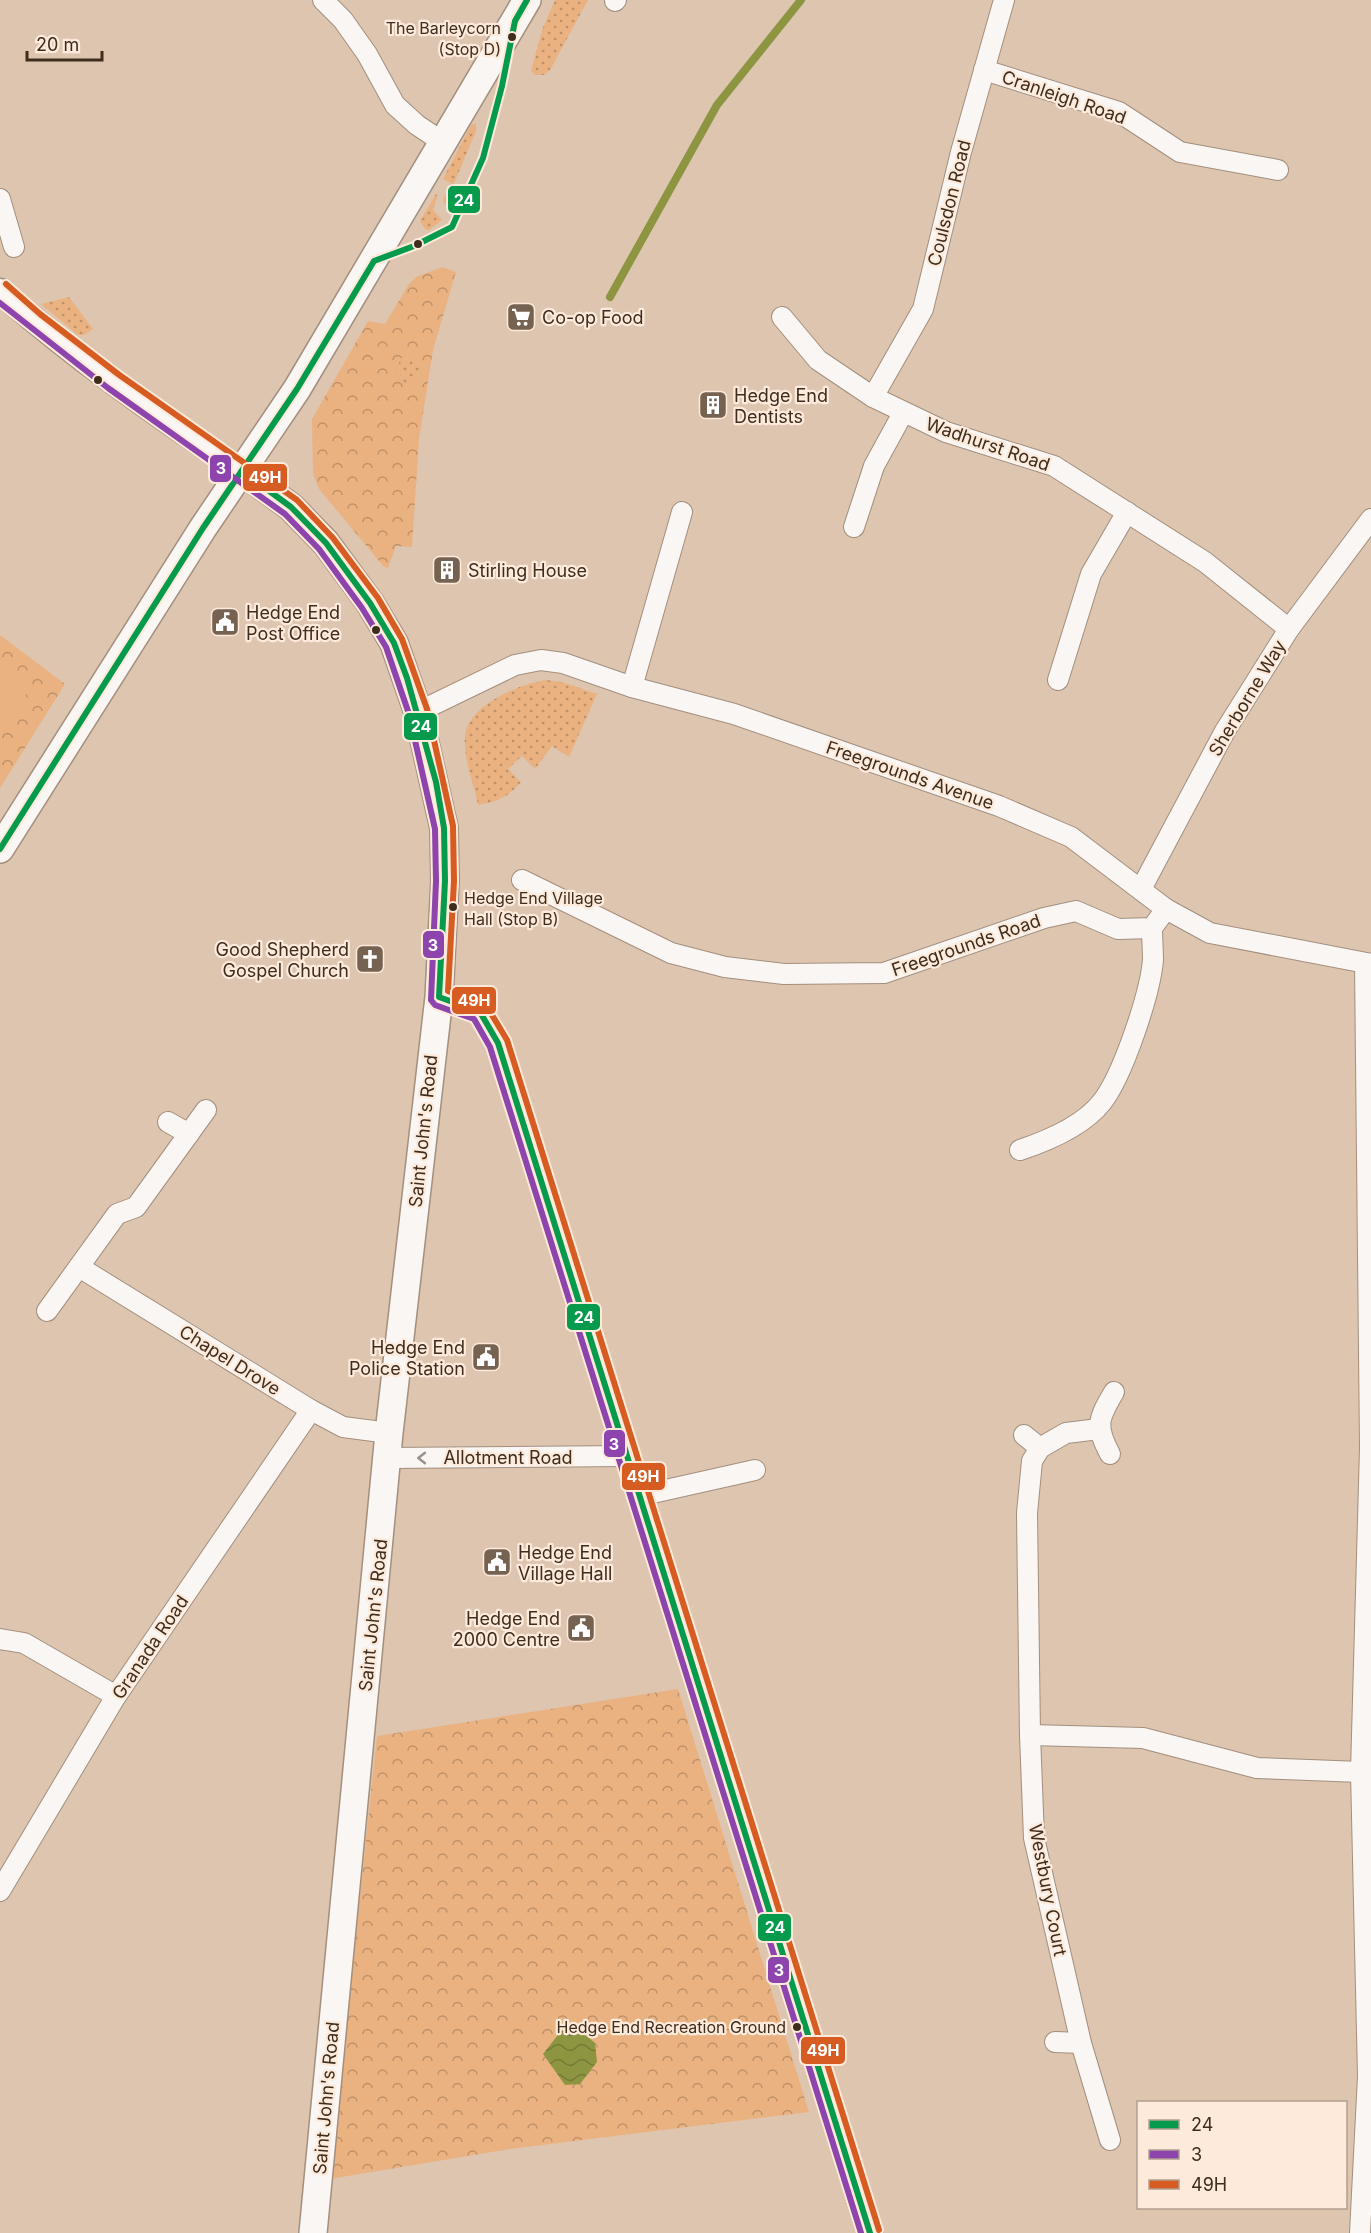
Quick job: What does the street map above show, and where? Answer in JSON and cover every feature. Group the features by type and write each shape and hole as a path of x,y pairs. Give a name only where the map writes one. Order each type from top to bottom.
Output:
{"main road":[{"path":"0,849 297,389 441,141 527,0"},
{"name":"Saint John's Road","path":"242,471 291,507 326,543 349,572 394,644 418,712 444,828 445,880 439,997 389,1445 313,2233"}],"street":[{"path":"323,0 343,20 361,46 395,105 417,125 441,141"},
{"name":"Coulsdon Road","path":"873,397 923,309 1004,0"},
{"name":"Cranleigh Road","path":"984,70 1119,112 1180,152 1278,170"},
{"path":"0,199 15,247"},
{"path":"0,291 34,321 112,381 242,471"},
{"name":"Wadhurst Road","path":"782,317 818,360 873,397 946,432 1054,465 1205,562 1289,629"},
{"path":"854,527 874,466 903,413"},
{"path":"632,687 682,512"},
{"path":"1058,680 1091,574 1127,512"},
{"name":"Sherborne Way","path":"1141,889 1225,731 1289,629 1371,519"},
{"name":"Freegrounds Avenue","path":"418,712 514,665 541,660 562,663 632,687 734,714 999,806 1071,837 1166,909"},
{"name":"Freegrounds Road","path":"522,880 670,952 725,967 784,974 884,973 1044,918 1076,911 1118,929 1152,928"},
{"path":"1033,1151 1081,1120 1102,1102 1121,1066 1147,992 1153,960 1152,928 1166,909 1210,933 1368,964 1370,1448 1367,1659 1361,1772 1368,2076 1360,2233"},
{"path":"439,997 480,1012 498,1042 870,2233"},
{"path":"47,1311 117,1214 136,1206 206,1110"},
{"path":"168,1122 189,1134"},
{"name":"Chapel Drove","path":"79,1267 311,1410 343,1427 389,1445"},
{"path":"1110,1454 1099,1429 1102,1413 1114,1392"},
{"name":"Granada Road","path":"0,1891 116,1696 311,1410"},
{"path":"1024,1435 1040,1448 1066,1433 1099,1429"},
{"name":"Allotment Road","path":"389,1445 627,1456"},
{"name":"Westbury Court","path":"1040,1448 1032,1461 1028,1513 1034,1563 1030,1735 1034,1838 1081,2043 1110,2140"},
{"path":"639,1496 755,1470"},
{"path":"0,1639 24,1642 116,1696"},
{"path":"1030,1735 1143,1738 1257,1768 1361,1772"},
{"path":"1055,2042 1081,2043"}],"green space":[{"path":"555,0 588,0 550,70 544,75 535,75 531,71 542,30"},
{"path":"476,123 476,131 447,200 449,212 443,200 451,183 443,179 471,125"},
{"path":"436,194 438,195 433,210 442,220 429,230 425,229 420,221"},
{"path":"442,267 456,272 433,350 419,439 412,547 396,546 388,568 384,567 319,489 313,474 312,419 368,321 385,324 409,284 416,277","holes":["398,357 424,365 411,386 401,382"]},
{"path":"69,297 93,329 84,335 78,335 41,304"},
{"path":"398,357 424,365 411,387 401,382"},
{"path":"0,635 65,684 0,788"},
{"path":"0,664 31,688 0,729"},
{"path":"546,680 562,682 597,694 569,757 552,746 535,769 522,756 508,769 521,782 512,792 502,798 478,805 466,753 465,736 468,725 475,715 496,698 522,686"},
{"path":"678,1689 809,2112 510,2149 330,2179 377,1736"}],"water":[{"path":"561,2031 581,2031 595,2043 597,2062 580,2084 565,2085 543,2054"}],"waterway":[{"path":"610,297 717,105 801,0"}],"transit line":[{"name":"24","path":"0,849 203,528 297,389 374,261 414,246 452,227 483,158 502,86 515,21 527,0"},
{"name":"49H","path":"6,284 40,314 118,374 297,500 333,538 378,598 402,639 427,709 453,826 454,881 448,991 486,1005 507,1040 879,2230"},
{"name":"3","path":"0,303 108,388 285,514 319,549 362,608 386,647 409,714 435,829 436,881 431,1000 435,1005 474,1019 490,1047 861,2233"},
{"name":"24","path":"242,471 291,507 326,543 370,603 394,643 407,678 436,782 444,828 445,881 439,997 480,1012 498,1043 870,2233"}],"place":[{"name":"The Barleycorn (Stop D)","path":"512,37"},
{"name":"Co-op Food","path":"521,317"},
{"name":"Hedge End Dentists","path":"713,405"},
{"name":"Stirling House","path":"447,570"},
{"name":"Hedge End Post Office","path":"225,622"},
{"name":"Hedge End Village Hall (Stop B)","path":"453,907"},
{"name":"Good Shepherd Gospel Church","path":"370,959"},
{"name":"Hedge End Police Station","path":"486,1357"},
{"name":"Hedge End Village Hall","path":"497,1562"},
{"name":"Hedge End 2000 Centre","path":"581,1628"},
{"name":"Hedge End Recreation Ground","path":"797,2027"}]}
